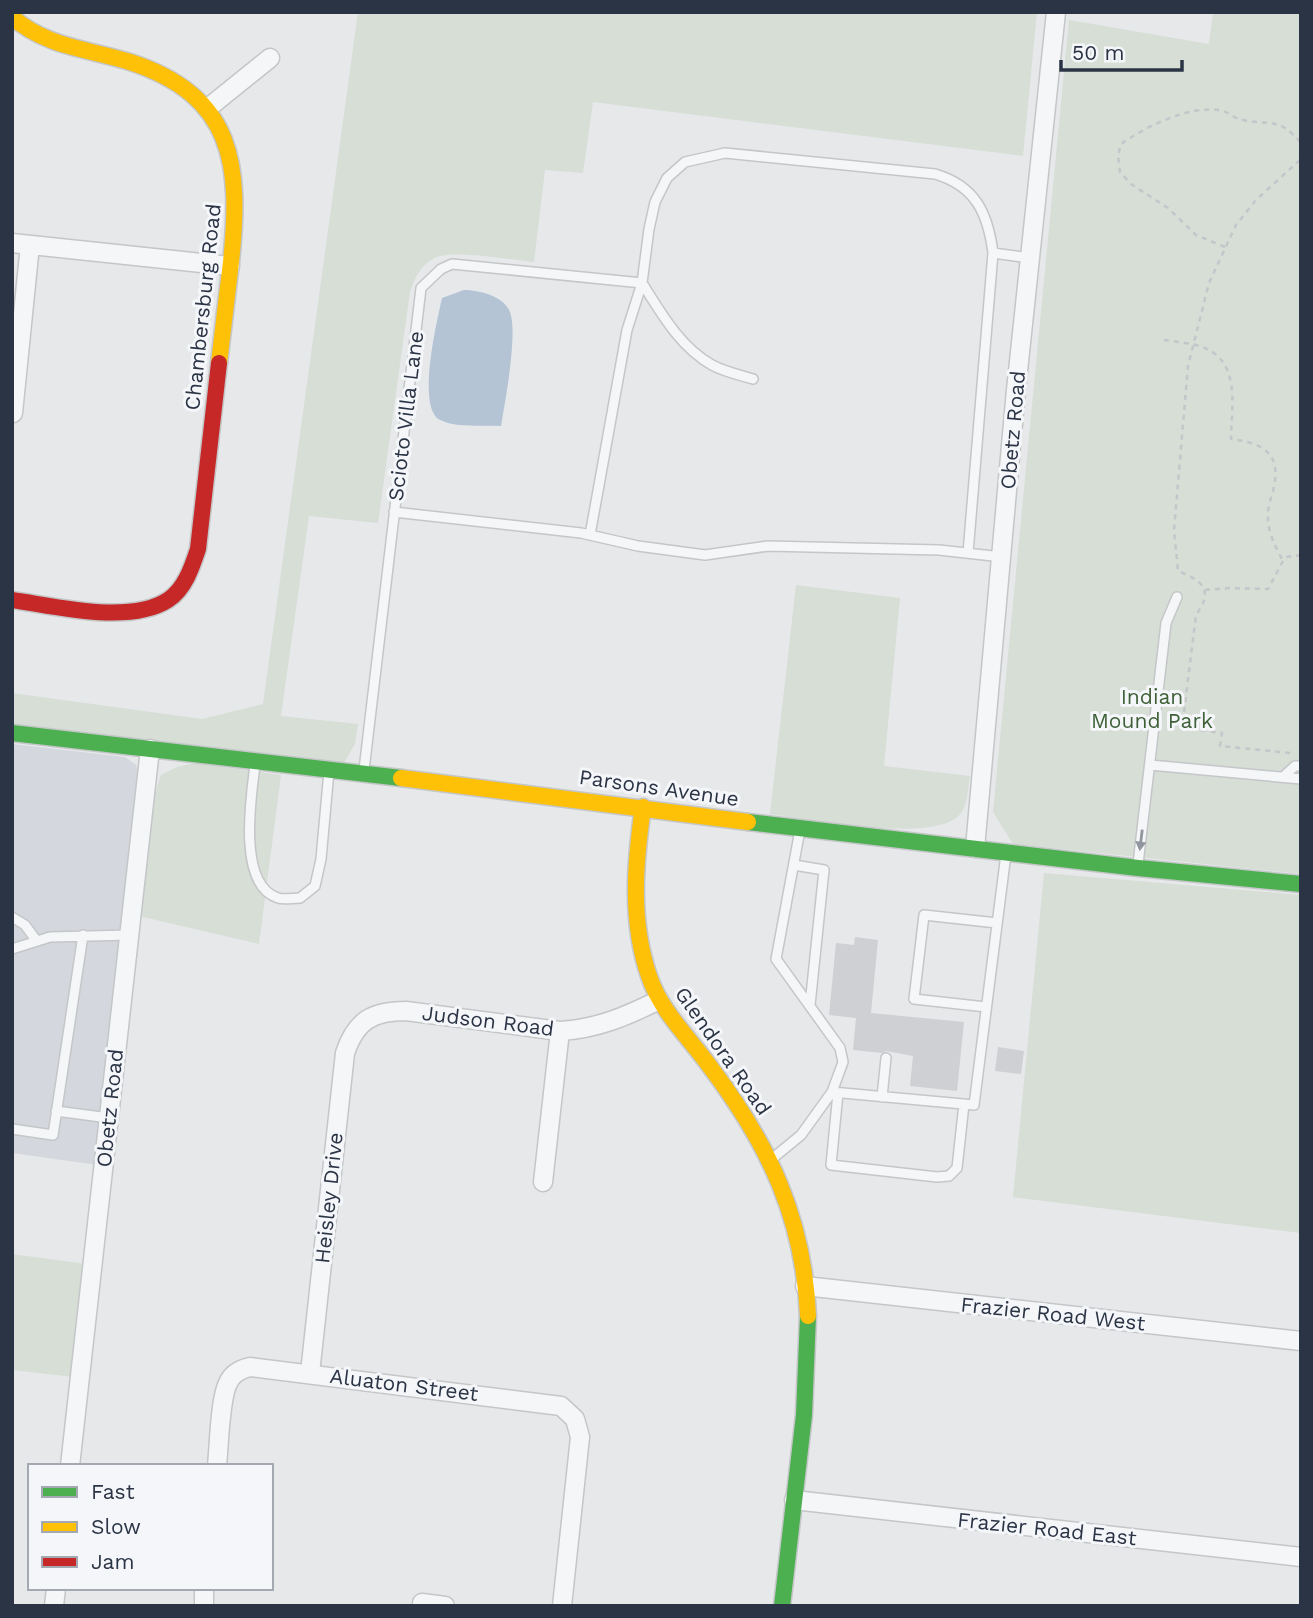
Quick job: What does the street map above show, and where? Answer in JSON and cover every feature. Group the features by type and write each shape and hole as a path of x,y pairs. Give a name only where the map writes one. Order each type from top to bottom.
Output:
{"street":[{"name":"Obetz Road","path":"975,848 1030,258 1056,12"},
{"name":"Chambersburg Road","path":"12,18 25,30 50,43 107,56 162,74 208,108 224,141 236,187 230,266 198,549 188,578 168,600 140,612 110,612 12,600"},
{"path":"208,108 270,58"},
{"path":"13,413 21,244 230,266"},
{"name":"Parsons Avenue","path":"12,733 1138,868 1301,884"},
{"name":"Obetz Road","path":"70,1464 150,749"},
{"name":"Glendora Road","path":"643,807 635,860 634,901 641,946 659,1000 669,1017 696,1047 745,1113 771,1160 794,1220 805,1286 807,1344 804,1405 782,1606"},
{"name":"Judson Road","path":"358,1027 371,1016 389,1011 406,1011 560,1031 580,1030 609,1023 659,1000"},
{"name":"Heisley Drive","path":"310,1373 345,1053 350,1038 358,1027"},
{"path":"543,1182 560,1031"},
{"name":"Frazier Road West","path":"805,1286 1301,1341"},
{"name":"Aluaton Street","path":"217,1464 228,1383 236,1373 245,1368 310,1373 555,1405 571,1414 579,1428 580,1445 562,1606"},
{"name":"Frazier Road East","path":"794,1500 1301,1557"},
{"path":"422,1603 445,1606"}],"lane":[{"path":"590,535 627,330 642,283 653,211 667,178 684,162 725,153 935,174 947,177 964,188 978,203 990,227 993,253 968,553"},
{"path":"993,253 1030,258"},
{"name":"Scioto Villa Lane","path":"363,773 421,288 435,274 452,264 642,283"},
{"path":"642,283 665,318 695,354 713,366 753,379"},
{"path":"394,512 590,535 638,547 705,555 768,546 939,550 1002,557"},
{"path":"1138,868 1166,623 1177,597"},
{"path":"255,761 250,817 251,861 260,887 278,898 300,898 314,886 321,859 329,769"},
{"path":"1150,765 1301,779"},
{"path":"1283,776 1295,765 1301,766"},
{"path":"800,828 776,959 840,1048 843,1062 835,1093 831,1165 937,1177 949,1176 957,1168 964,1104"},
{"path":"835,1093 974,1105 1006,852"},
{"path":"794,865 824,870 810,1005"},
{"path":"986,1007 914,999 923,915 997,923"},
{"path":"12,917 25,925 36,940"},
{"path":"12,1129 53,1135 83,935"},
{"path":"12,949 50,937 129,935"},
{"path":"882,1097 886,1058"},
{"path":"771,1160 802,1135 835,1093"},
{"path":"56,1111 109,1118"}],"path":[{"path":"1226,247 1196,235 1168,208 1130,184 1120,172 1118,155 1121,144 1150,127 1198,109 1222,111 1241,120 1275,122 1290,130 1301,143"},
{"path":"1301,159 1256,200 1236,225 1209,283 1188,366 1174,530 1178,571 1199,579 1205,590 1204,604 1196,615 1182,727 1222,733 1220,746 1301,754"},
{"path":"1164,340 1207,349 1225,363 1229,371 1231,439 1260,445 1271,458 1275,476 1268,513 1269,526 1283,561"},
{"path":"1205,590 1268,589 1286,557 1301,555"}],"shaded area":[{"path":"12,744 125,757 136,765 139,775 98,1165 12,1153"}],"green space":[{"path":"358,12 1037,12 1023,156 593,102 583,173 545,170 534,262 468,255 444,256 425,264 416,277 410,292 378,523 309,516 281,716 358,724 355,744 344,763 12,725 12,693 202,719 263,704"},
{"name":"Indian Mound Park","path":"1213,12 1301,12 1301,874 1013,844 993,812 1069,20 1209,44"},
{"path":"796,585 900,598 884,766 970,776 963,809 948,822 900,829 770,814"},
{"path":"195,763 281,775 259,944 139,916 153,799 161,775 177,767"},
{"path":"1044,873 1301,895 1301,1233 1013,1197"},
{"path":"12,1254 86,1264 74,1377 12,1370"}],"water":[{"path":"464,290 497,298 510,312 512,351 501,426 470,426 440,420 433,412 429,399 430,363 442,298"}],"building":[{"path":"855,937 878,940 871,1013 964,1022 957,1091 910,1086 913,1056 886,1051 882,1053 853,1050 856,1018 829,1015 836,943 854,945"},
{"path":"998,1047 1024,1051 1021,1074 995,1071"}],"traffic: fast":[{"path":"12,733 401,778"},
{"path":"748,822 1138,868 1301,884"},
{"path":"782,1606 804,1415 808,1316"}],"traffic: slow":[{"path":"12,17 53,41 130,62 165,76 191,94 211,115 224,139 231,165 234,195 231,262 219,363"},
{"path":"401,778 748,822"},
{"path":"643,807 636,892 639,934 649,976 668,1013 732,1097 780,1184 799,1247 808,1316"}],"traffic: jam":[{"path":"12,600 113,613 152,607 168,600 179,590 198,549 219,363"}]}
